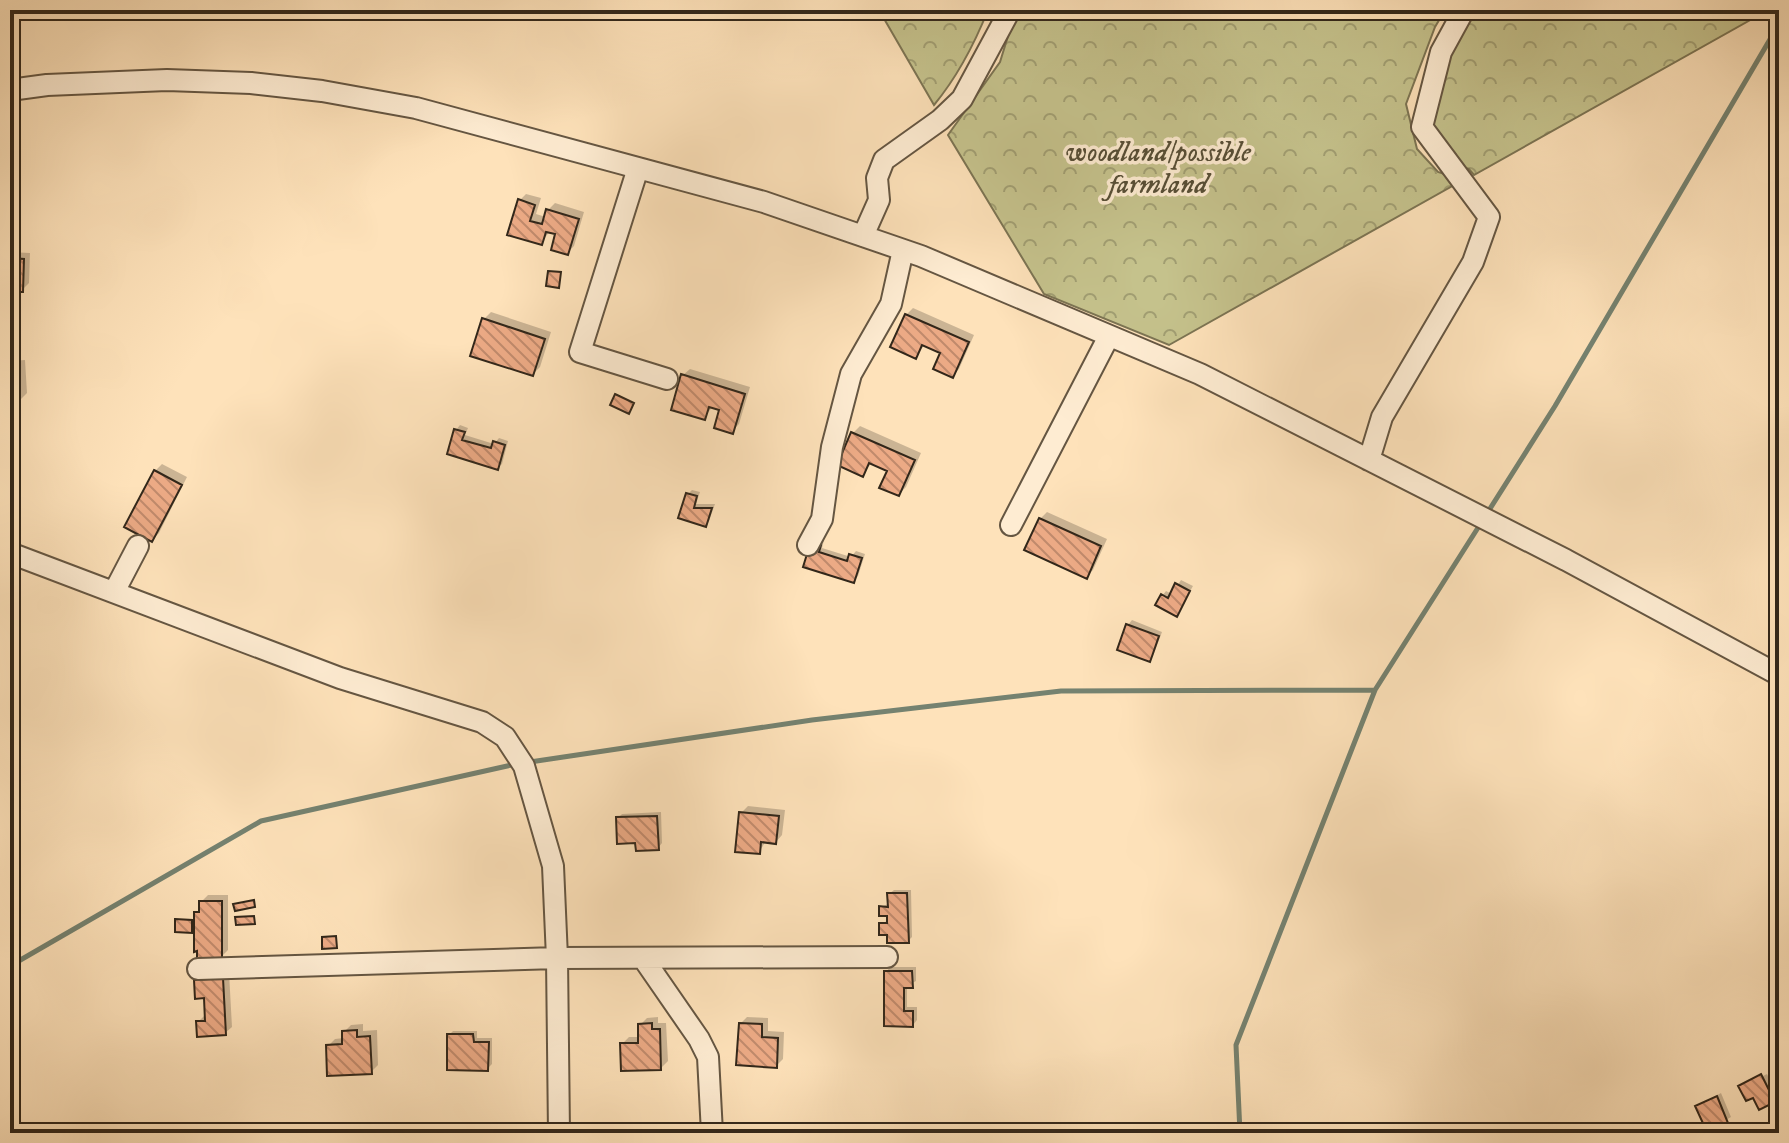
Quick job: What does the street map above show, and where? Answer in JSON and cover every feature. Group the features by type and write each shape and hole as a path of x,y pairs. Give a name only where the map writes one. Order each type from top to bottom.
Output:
{"street":[{"path":"863,236 879,200 877,178 884,160 940,120 962,99 1010,10"},
{"path":"1369,460 1382,417 1473,262 1489,217 1422,127 1441,52 1464,10"},
{"path":"10,90 47,85 167,80 251,83 322,91 416,108 764,202 903,250 1200,374 1566,560 1779,675"},
{"path":"638,168 580,352 667,379"},
{"path":"808,545 822,519 832,447 851,374 891,304 903,250"},
{"path":"1011,525 1109,336"},
{"path":"114,592 138,546"},
{"path":"10,553 340,678 482,722 505,737 524,766 553,866 559,1133"},
{"path":"198,969 557,958 887,957"},
{"path":"643,958 708,1057 712,1133"}],"green space":[{"path":"879,10 988,10 965,60 934,105"},
{"name":"woodland/possible farmland","path":"1016,10 1445,10 1435,27 1406,104 1417,149 1438,172 1463,180 1169,345 1044,294 948,135 1000,62"},
{"path":"1459,10 1768,10 1474,175 1469,169 1443,161 1427,138"}],"building":[{"path":"518,199 535,205 530,221 542,224 546,209 579,219 568,255 551,250 555,234 546,232 542,245 507,235"},
{"path":"10,258 24,259 23,292 10,292"},
{"path":"548,271 561,272 559,288 546,286"},
{"path":"905,314 969,342 953,378 933,369 940,353 922,345 916,359 890,347"},
{"path":"482,318 545,339 533,376 470,356"},
{"path":"10,366 19,366 20,402 10,403"},
{"path":"681,374 745,394 733,434 714,428 719,410 709,407 705,420 671,410"},
{"path":"615,394 634,403 629,414 610,405"},
{"path":"454,429 465,432 462,440 491,448 493,441 505,445 498,470 447,454"},
{"path":"851,432 915,460 899,496 879,488 887,471 869,463 863,477 837,465"},
{"path":"154,470 182,485 152,542 124,527"},
{"path":"686,493 697,496 694,508 712,508 706,527 678,518"},
{"path":"1039,518 1101,546 1087,579 1024,550"},
{"path":"811,541 821,545 819,552 847,561 849,554 862,558 854,583 803,567"},
{"path":"1175,583 1190,591 1177,617 1155,605 1161,594 1168,598"},
{"path":"1126,624 1159,636 1150,662 1117,650"},
{"path":"739,812 779,816 776,844 761,842 760,854 735,852"},
{"path":"657,816 659,850 636,851 635,843 617,844 616,817"},
{"path":"887,893 907,893 909,943 887,943 887,935 879,935 879,923 887,923 887,916 879,916 879,906 888,907"},
{"path":"254,900 255,907 235,911 233,904"},
{"path":"199,901 222,901 222,959 197,959 197,951 194,952 194,912 199,912"},
{"path":"254,916 255,924 236,925 235,917"},
{"path":"175,919 192,920 192,933 175,932"},
{"path":"336,936 337,948 322,949 322,937"},
{"path":"884,971 912,971 913,988 904,988 904,1011 913,1011 913,1027 884,1026"},
{"path":"223,978 226,1035 197,1037 196,1021 205,1021 204,998 195,999 194,980"},
{"path":"652,1023 652,1029 660,1029 661,1070 621,1071 620,1043 638,1043 638,1024"},
{"path":"739,1023 762,1024 762,1037 778,1038 777,1068 736,1065"},
{"path":"357,1030 357,1037 370,1036 372,1074 327,1076 326,1045 342,1044 342,1031"},
{"path":"447,1034 473,1034 474,1042 489,1042 488,1071 447,1070"},
{"path":"1761,1074 1775,1102 1759,1110 1753,1098 1746,1101 1738,1086"},
{"path":"1717,1096 1728,1123 1707,1132 1695,1106"}],"waterway":[{"path":"1486,515 1555,406 1779,24"},
{"path":"1240,1133 1236,1045 1375,690 1481,523"},
{"path":"530,762 812,720 1061,691 1375,690"},
{"path":"10,966 261,821 516,764"}]}
